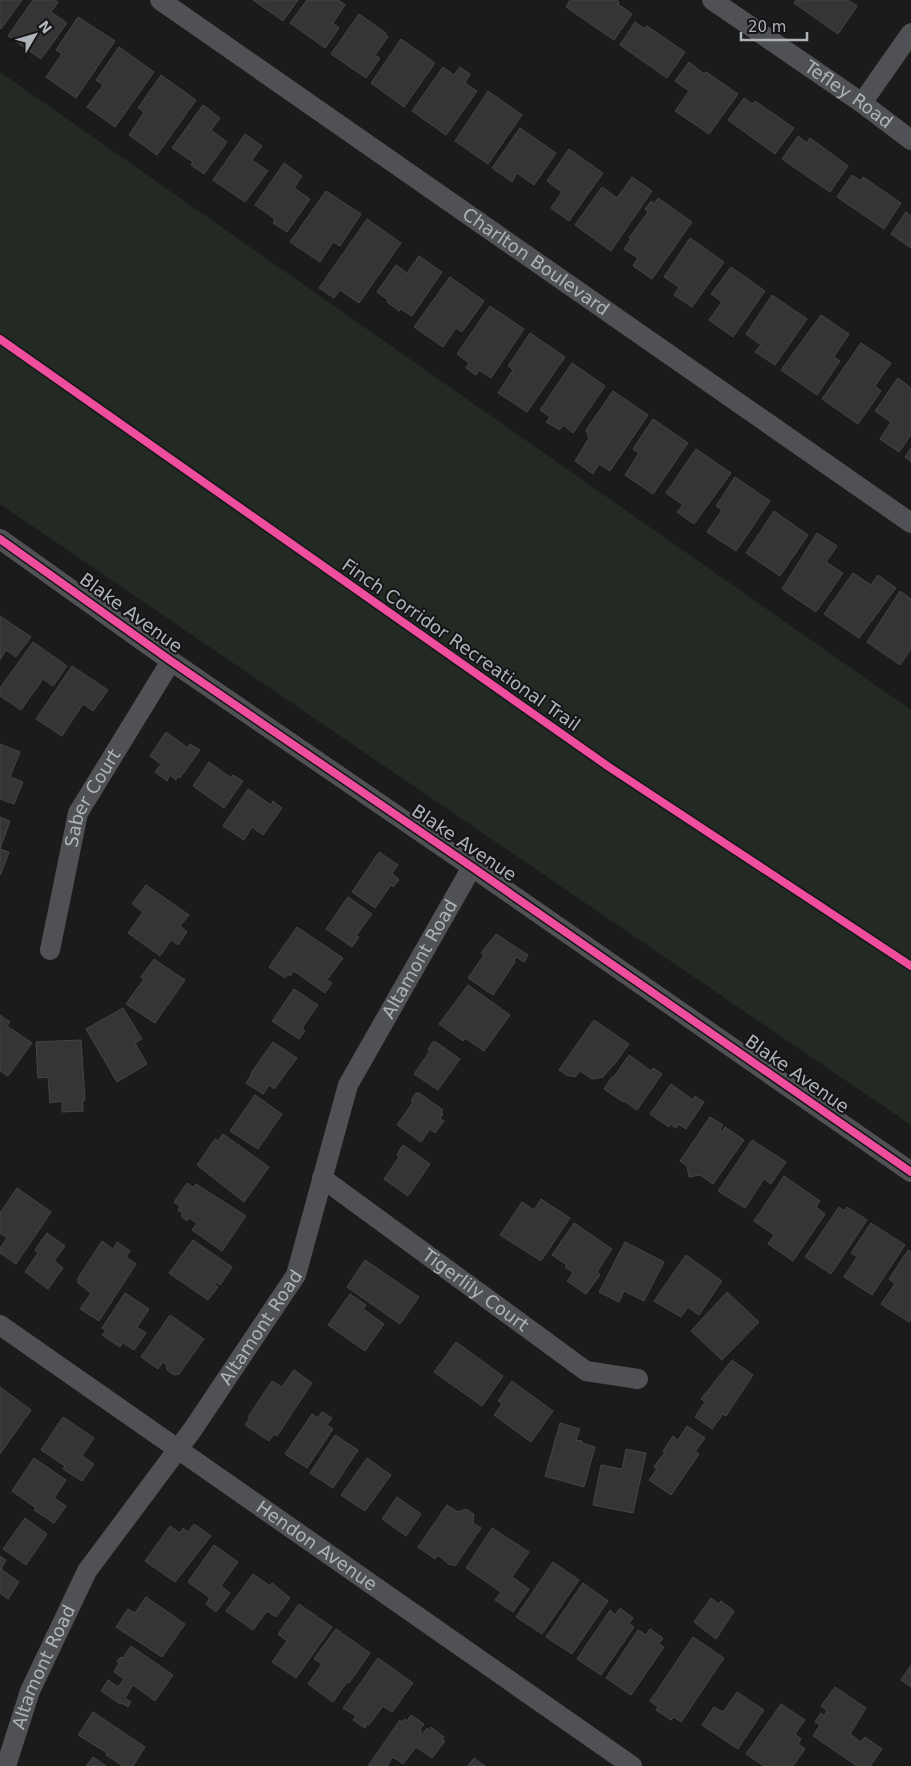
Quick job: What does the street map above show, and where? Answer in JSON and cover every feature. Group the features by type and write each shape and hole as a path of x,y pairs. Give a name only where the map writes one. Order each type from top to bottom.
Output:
{"street":[{"name":"Charlton Boulevard","path":"160,0 911,523"},
{"name":"Tefley Road","path":"712,0 862,103 911,140"},
{"path":"862,103 911,33"},
{"name":"Blake Avenue","path":"0,538 170,661 472,867 911,1172"},
{"name":"Saber Court","path":"50,950 78,813 170,661"},
{"name":"Altamont Road","path":"6,1766 30,1691 87,1571 178,1448 296,1275 348,1085 472,867"},
{"name":"Tigerlily Court","path":"322,1178 586,1371 638,1379"},
{"name":"Hendon Avenue","path":"0,1326 178,1448 632,1766"}],"shaded area":[{"path":"0,72 911,710 911,1125 0,504"}],"building":[{"path":"0,0 22,0 1,29 0,28"},
{"path":"33,0 55,0 58,2 51,12 67,23 41,59 8,36"},
{"path":"253,0 298,0 283,21"},
{"path":"307,0 338,0 345,5 333,23 339,28 325,48 290,23"},
{"path":"570,0 617,0 618,4 632,14 614,40 566,7"},
{"path":"796,0 848,0 857,6 838,34 794,3"},
{"path":"359,14 386,33 388,37 375,55 380,58 366,78 331,54"},
{"path":"78,17 115,41 76,98 46,77 62,54 56,50"},
{"path":"635,22 645,29 647,26 685,52 667,78 620,45"},
{"path":"401,39 435,63 404,107 371,83"},
{"path":"119,47 154,72 115,127 87,107 103,85 96,80"},
{"path":"689,62 704,74 706,72 738,94 709,134 675,111 689,91 675,81"},
{"path":"443,67 454,75 460,67 470,74 465,83 477,91 446,135 412,111"},
{"path":"161,75 196,100 157,155 129,135 144,112 138,108"},
{"path":"488,91 522,115 488,164 455,141"},
{"path":"744,98 752,104 755,101 794,128 775,154 728,120"},
{"path":"203,105 220,118 211,130 227,142 204,174 191,165 193,162 172,148"},
{"path":"520,128 556,153 534,185 517,173 512,182 492,168"},
{"path":"245,134 262,146 252,160 268,171 245,202 213,180"},
{"path":"798,136 807,143 810,138 848,166 830,192 782,159"},
{"path":"569,149 603,173 569,221 551,208 562,192 547,181"},
{"path":"284,163 302,176 294,188 310,199 287,232 273,223 275,219 255,205"},
{"path":"852,175 861,181 863,177 901,203 884,229 837,197"},
{"path":"632,177 652,191 611,251 575,225 602,187 617,198"},
{"path":"326,191 361,214 340,246 333,242 320,262 290,242"},
{"path":"658,198 692,222 652,279 633,266 638,258 624,249 631,239 629,238 648,212 645,209 651,201 654,204"},
{"path":"906,212 911,216 911,248 891,234"},
{"path":"367,219 401,243 359,303 340,290 334,298 319,288"},
{"path":"690,238 724,262 692,307 674,295 679,287 664,277"},
{"path":"419,256 442,272 412,316 401,309 399,311 377,292 396,265 407,273"},
{"path":"731,267 765,291 733,337 709,320 722,302 711,294"},
{"path":"450,277 484,301 462,332 456,328 443,347 414,327"},
{"path":"772,295 807,319 775,365 755,352 761,345 746,334"},
{"path":"490,306 524,329 491,378 479,370 476,375 466,368 469,363 457,354"},
{"path":"821,315 849,334 834,357 840,361 817,395 781,370"},
{"path":"530,333 565,357 527,412 498,393 513,370 508,366"},
{"path":"861,343 891,363 875,386 881,391 858,424 822,399"},
{"path":"572,363 605,386 573,433 563,425 560,430 546,422 550,417 540,410"},
{"path":"898,378 911,388 911,435 899,452 880,439 891,422 875,411"},
{"path":"613,391 648,415 610,471 599,464 593,474 575,461 589,438 586,430"},
{"path":"653,419 688,443 653,494 625,475 639,453 633,449"},
{"path":"911,448 911,462 905,457"},
{"path":"696,449 731,473 694,524 677,512 683,505 666,493"},
{"path":"735,477 770,501 736,551 707,532 722,510 716,506"},
{"path":"774,511 808,535 780,576 746,553"},
{"path":"817,533 837,546 826,562 843,573 816,612 782,589"},
{"path":"853,573 871,585 878,575 896,588 859,638 824,614"},
{"path":"900,591 911,599 911,649 900,665 867,642"},
{"path":"0,616 31,637 16,657 6,650 0,660"},
{"path":"33,642 67,666 53,686 43,679 21,710 0,696 0,688"},
{"path":"72,666 108,690 93,711 83,704 62,736 36,719"},
{"path":"166,732 188,748 190,744 200,750 180,778 178,776 176,780 170,775 167,781 155,772 161,764 150,756"},
{"path":"0,744 20,752 10,777 23,782 14,804 0,799"},
{"path":"209,762 231,778 233,775 243,781 224,808 193,786"},
{"path":"248,789 271,805 273,801 282,808 263,835 252,827 244,840 223,826"},
{"path":"0,817 10,821 0,849"},
{"path":"0,849 9,852 1,874 0,874"},
{"path":"379,852 398,865 392,873 399,880 393,887 391,885 375,908 352,892"},
{"path":"146,885 189,915 180,926 187,932 178,945 171,940 160,956 128,933 143,912 132,904"},
{"path":"348,897 372,914 356,936 359,937 352,947 326,929"},
{"path":"297,927 343,958 327,980 332,983 325,993 294,971 285,978 269,967"},
{"path":"496,934 528,955 524,962 516,957 515,962 493,995 468,978 484,955 481,953"},
{"path":"154,959 185,980 155,1023 126,1004 144,979 141,977"},
{"path":"468,985 510,1015 484,1051 465,1038 463,1041 439,1024"},
{"path":"294,989 318,1005 302,1028 305,1031 299,1039 272,1021"},
{"path":"123,1008 142,1039 135,1043 147,1064 117,1082 86,1029"},
{"path":"0,1015 10,1022 7,1026 32,1043 8,1076 0,1071"},
{"path":"594,1020 629,1044 603,1077 592,1079 580,1071 575,1077 568,1076 559,1070"},
{"path":"81,1040 85,1100 83,1100 83,1111 62,1112 62,1101 50,1103 48,1077 38,1078 36,1042"},
{"path":"273,1042 297,1058 274,1089 269,1085 263,1094 246,1083"},
{"path":"433,1042 436,1042 460,1059 438,1090 414,1074 430,1051 428,1050"},
{"path":"629,1055 651,1071 653,1068 662,1074 637,1110 604,1089"},
{"path":"671,1084 693,1100 695,1096 704,1102 686,1129 678,1124 676,1128 670,1124 669,1127 650,1114"},
{"path":"416,1093 419,1093 443,1110 440,1119 444,1121 435,1133 430,1129 421,1142 397,1125 413,1102 411,1100"},
{"path":"255,1095 282,1114 258,1149 230,1131"},
{"path":"710,1117 723,1125 720,1130 722,1132 725,1127 744,1140 713,1184 700,1175 689,1177 687,1166 680,1161"},
{"path":"223,1134 269,1167 244,1202 197,1165 215,1139 218,1141"},
{"path":"752,1140 786,1162 771,1184 764,1179 745,1208 718,1191"},
{"path":"403,1145 430,1164 408,1196 384,1179 399,1157 397,1154"},
{"path":"784,1176 820,1201 816,1207 825,1214 793,1261 768,1244 774,1235 754,1221"},
{"path":"187,1183 193,1187 196,1184 246,1216 222,1251 192,1230 197,1223 189,1218 187,1221 181,1216 183,1213 178,1210 180,1206 174,1202"},
{"path":"17,1188 51,1212 16,1264 0,1253 0,1248 7,1238 0,1233 0,1213"},
{"path":"541,1199 570,1218 541,1261 500,1235 522,1202 534,1210"},
{"path":"839,1207 844,1211 847,1207 867,1220 831,1274 805,1257"},
{"path":"574,1223 612,1249 597,1272 600,1275 586,1294 567,1281 573,1273 565,1267 567,1265 552,1255"},
{"path":"871,1223 905,1245 872,1295 844,1277 857,1257 851,1253"},
{"path":"47,1233 65,1246 54,1261 63,1268 48,1289 25,1272 38,1253 35,1250"},
{"path":"193,1240 232,1267 220,1285 216,1282 214,1284 218,1287 208,1300 169,1273"},
{"path":"102,1241 113,1249 117,1242 130,1251 126,1257 136,1264 99,1321 80,1309 91,1293 78,1283 78,1278"},
{"path":"625,1242 664,1262 644,1301 624,1291 619,1302 599,1292"},
{"path":"908,1250 911,1252 911,1319 909,1322 881,1304 895,1284 889,1279"},
{"path":"686,1255 722,1281 699,1315 688,1307 681,1317 654,1301"},
{"path":"365,1260 419,1297 400,1324 347,1287"},
{"path":"727,1292 759,1322 722,1360 691,1331"},
{"path":"125,1293 149,1309 137,1327 146,1333 134,1350 123,1343 120,1347 102,1335 106,1331 102,1328"},
{"path":"350,1294 366,1305 363,1309 384,1324 365,1351 328,1325"},
{"path":"170,1315 204,1339 179,1374 174,1375 167,1370 166,1364 163,1362 158,1369 141,1357"},
{"path":"456,1342 503,1376 482,1406 434,1372"},
{"path":"732,1360 753,1375 726,1416 723,1414 712,1429 695,1417 705,1402 701,1399"},
{"path":"294,1370 312,1383 277,1436 274,1434 269,1441 245,1425 250,1418 248,1417 272,1381 282,1387"},
{"path":"512,1381 553,1411 531,1442 494,1415 502,1404 498,1401"},
{"path":"0,1387 31,1410 0,1454"},
{"path":"322,1412 332,1418 327,1425 333,1429 307,1468 285,1454 312,1414 318,1418"},
{"path":"63,1417 94,1438 82,1456 94,1464 82,1481 63,1469 65,1466 41,1450"},
{"path":"560,1423 580,1429 576,1440 595,1447 584,1487 545,1476"},
{"path":"687,1426 705,1438 695,1452 699,1454 671,1495 649,1480 657,1469 654,1467 665,1452 663,1451 673,1436 678,1440"},
{"path":"335,1435 358,1450 333,1488 310,1473"},
{"path":"626,1449 646,1453 633,1513 593,1505 601,1465 622,1469"},
{"path":"34,1458 66,1480 54,1498 66,1506 54,1523 34,1510 36,1508 12,1491"},
{"path":"367,1458 391,1475 365,1511 341,1495"},
{"path":"397,1497 421,1514 406,1536 382,1519"},
{"path":"447,1505 458,1512 466,1509 474,1514 473,1523 481,1528 455,1566 450,1565 438,1555 435,1559 418,1547"},
{"path":"25,1518 47,1534 26,1565 3,1549"},
{"path":"194,1524 211,1536 175,1582 145,1561 170,1526 180,1533 183,1528 188,1532"},
{"path":"492,1528 529,1552 512,1577 529,1589 513,1612 495,1600 501,1592 466,1568"},
{"path":"214,1545 238,1562 221,1586 230,1593 216,1612 206,1604 210,1598 188,1582"},
{"path":"0,1556 6,1560 2,1570 19,1582 8,1599 0,1593"},
{"path":"553,1562 579,1580 542,1634 516,1617"},
{"path":"253,1574 270,1586 272,1583 290,1598 276,1617 267,1611 253,1630 226,1611"},
{"path":"583,1583 608,1601 572,1654 546,1637"},
{"path":"146,1597 185,1624 162,1657 116,1627 128,1609 135,1613"},
{"path":"711,1598 719,1604 721,1601 734,1611 716,1639 694,1622"},
{"path":"299,1604 332,1627 296,1678 272,1662 287,1641 278,1634"},
{"path":"620,1608 633,1618 629,1624 634,1627 601,1675 577,1659 610,1610 615,1615"},
{"path":"336,1629 370,1653 333,1702 308,1684 322,1664 314,1659"},
{"path":"650,1629 663,1638 659,1644 664,1647 631,1695 606,1678 638,1630 646,1635"},
{"path":"693,1637 724,1658 681,1722 674,1717 671,1720 656,1710 658,1707 650,1701"},
{"path":"131,1646 173,1675 155,1701 133,1685 125,1698 131,1702 128,1707 101,1691 108,1680 118,1687 124,1679 114,1672 119,1663 117,1661 121,1657 123,1658"},
{"path":"378,1658 413,1683 392,1712 383,1706 365,1728 353,1720 356,1716 343,1708"},
{"path":"911,1665 911,1687 901,1680"},
{"path":"835,1687 866,1708 850,1734 861,1742 865,1737 882,1749 870,1766 857,1766 813,1736 820,1725 815,1722 821,1713 824,1716 827,1711 821,1706"},
{"path":"737,1692 764,1710 738,1749 702,1725 714,1707 723,1712"},
{"path":"781,1704 805,1720 795,1734 801,1739 798,1744 805,1749 793,1766 764,1766 746,1754"},
{"path":"93,1712 145,1747 133,1766 123,1766 106,1755 107,1753 78,1735"},
{"path":"411,1715 424,1724 420,1734 422,1735 427,1728 429,1730 431,1727 444,1737 442,1739 445,1741 432,1758 416,1747 403,1764 393,1757 387,1766 368,1766 400,1720 402,1722 405,1719 407,1721"},
{"path":"93,1757 106,1766 86,1766"},
{"path":"474,1758 485,1766 468,1766"}],"cycle path":[{"name":"Finch Corridor Recreational Trail","path":"0,339 609,767 911,966"},
{"path":"0,539 171,661 472,867 911,1172"}]}
